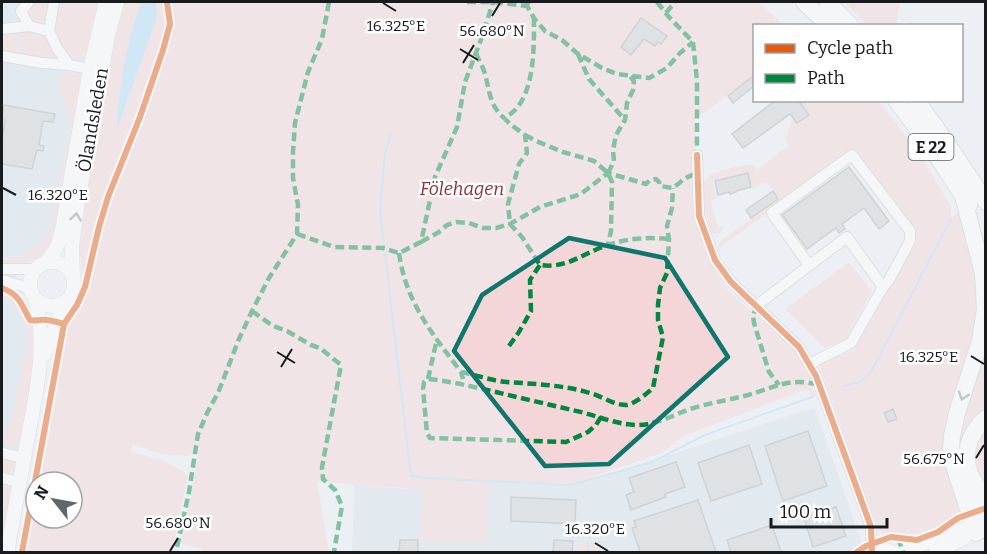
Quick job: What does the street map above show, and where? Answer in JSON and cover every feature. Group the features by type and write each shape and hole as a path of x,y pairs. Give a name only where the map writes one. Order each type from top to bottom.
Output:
{"highway":[{"path":"804,2 827,24"},
{"path":"827,2 849,24"},
{"name":"E 22","path":"897,102 933,150 986,235"},
{"name":"E 22","path":"917,102 986,202"},
{"path":"963,196 983,273 985,309 980,340 957,412 951,449 953,463 982,529"},
{"path":"982,529 967,463 968,446 977,425 986,418"},
{"path":"973,483 986,494"}],"main road":[{"name":"Ölandsleden","path":"39,374 48,345 50,321 61,304 74,291 72,247 106,2"},
{"name":"Ölandsleden","path":"7,549 39,374 41,343 31,277 57,247 96,70 117,2"},
{"path":"41,266 53,261 65,265 73,275"},
{"path":"33,294 40,302 49,306 61,304"},
{"path":"885,552 982,529"},
{"path":"936,552 982,529"}],"street":[{"path":"29,2 21,10 29,26"},
{"path":"54,2 49,32 69,65"},
{"path":"2,29 29,26 49,32"},
{"path":"2,56 96,70"},
{"path":"809,265 772,213 852,155 910,231 910,241 890,280 883,287 851,343 809,363"},
{"path":"697,156 699,216 715,260 731,282 799,347 809,363 816,376 871,527 885,552"},
{"path":"757,305 847,237 883,287"},
{"path":"2,269 41,266"},
{"path":"2,280 22,286 33,294"},
{"path":"2,453 24,458"},
{"path":"2,478 20,482"}],"path":[{"path":"880,2 886,13 916,24"}],"highlighted area":[{"path":"569,238 665,258 728,357 609,464 545,466 454,351 482,295"}],"shaded area":[{"path":"2,2 101,2 59,225 39,258 17,264 13,296 21,304 29,321 37,324 34,368 2,549"},
{"path":"815,407 865,552 352,552 354,485 410,489 412,476 586,482"}],"green space":[{"path":"36,2 47,2 43,25 33,22 27,14 27,10"},
{"path":"61,2 101,2 90,45 80,56 69,57 56,34 58,8 61,8"},
{"name":"Fölehagen","path":"122,2 758,2 783,24 753,24 753,76 695,120 695,218 703,245 715,271 728,290 792,347 812,378 806,381 817,396 812,397 808,390 802,391 684,436 660,454 592,477 592,480 568,485 489,481 487,541 420,542 423,489 317,481 329,552 202,552 202,549 180,544 199,446 187,456 161,454 133,445 130,451 168,463 188,475 172,552 27,552 30,530 84,530 84,470 40,470 46,427 67,327 88,290 83,277 79,249 83,205 113,39"},
{"path":"844,2 900,2 896,24 866,24"},
{"path":"15,31 40,34 53,50 54,59 25,54"},
{"path":"13,33 21,53 2,50 2,35"},
{"path":"66,72 82,78 55,238 39,257 19,264 2,265 2,259 19,258 40,245 51,229 69,131 69,116 60,86 62,76"},
{"path":"799,102 880,102 930,170 951,207 951,218 958,213 976,264 977,327 952,408 963,513 937,530 916,538 899,535 884,537 874,518 819,364 854,350 916,236 853,151 723,245 719,251 718,246 722,240 778,199 772,188 765,182 753,189 748,173 713,182 717,198 711,201 718,228 724,227 724,229 715,234 712,233 706,216 703,191 706,178 715,173 742,166 752,165 757,170 789,145 784,138 792,117 797,123 808,115"},
{"path":"849,262 872,291 844,341 824,348 785,309"},
{"path":"2,291 17,300 28,319 37,324 34,368 20,443 10,447 4,442 7,423 12,424 24,355 28,354 29,334 11,302 2,300"},
{"path":"985,338 985,410 957,463 960,421"},
{"path":"985,425 985,487 974,467 978,434"},
{"path":"2,457 12,461 16,467 9,472 2,473"},
{"path":"2,485 9,489 11,497 2,549"},
{"path":"580,544 600,544 600,552 580,552"}],"water":[{"path":"143,2 155,2 157,17 116,132 121,83 128,47"}],"building":[{"path":"641,18 667,36 661,44 658,42 655,46 644,39 631,55 621,47"},
{"path":"753,76 753,87 733,103 728,96"},
{"path":"773,102 799,102 809,115 797,123 790,114 743,148 732,134"},
{"path":"4,105 55,114 53,122 43,121 39,145 44,146 43,151 37,150 32,169 2,164"},
{"path":"849,167 889,221 879,229 864,208 842,224 845,229 839,233 836,228 807,249 782,215"},
{"path":"748,173 751,187 730,194 729,192 718,195 715,181"},
{"path":"773,191 778,199 751,218 746,210"},
{"path":"893,409 897,419 888,422 884,413"},
{"path":"808,431 827,486 783,501 765,446"},
{"path":"749,445 762,484 711,501 698,463"},
{"path":"676,462 685,487 631,510 626,495 634,492 629,478"},
{"path":"511,497 576,500 575,524 511,521"},
{"path":"698,500 716,552 640,552 632,528 636,527 634,521"},
{"path":"836,507 846,536 813,547 804,518"},
{"path":"772,525 781,552 731,552 727,540"},
{"path":"400,540 418,540 418,552 399,552"},
{"path":"554,540 573,541 572,552 553,552"}],"waterway":[{"path":"384,245 380,209 385,154 390,135"},
{"path":"843,386 859,382 870,374 951,219"},
{"path":"385,253 412,476 571,485 652,462 705,435 812,397"},
{"path":"588,543 588,552"}],"marked path":[{"path":"177,547 198,434 218,393 252,311 269,278 297,234 298,205 293,178 295,123 308,72 322,39 329,2"},
{"path":"467,2 527,6"},
{"path":"297,234 334,247 383,248 399,253 421,242 435,177 457,127 465,82 493,2"},
{"path":"528,2 527,6 534,18 545,31 562,40 578,54 617,74 649,78 667,68 693,42"},
{"path":"657,2 693,42 697,81 697,155"},
{"path":"666,13 675,2"},
{"path":"534,18 530,79 522,101 504,118 525,135 527,153 519,164 508,204 510,224 522,237 540,265 549,266 566,263 621,241 644,238 669,239"},
{"path":"476,53 484,71 492,102 504,118"},
{"path":"578,54 589,79 625,120"},
{"path":"608,173 614,161 613,150 616,135 625,120 627,103 633,90 634,81 630,76"},
{"path":"525,135 563,152 594,161 608,173 612,182 611,231 608,244"},
{"path":"421,242 447,225 457,222 483,228 496,228 510,224 540,207 581,194 608,173 646,184 656,179 660,186 673,188 687,177 697,174"},
{"path":"461,372 502,381 570,388 594,394 621,405 633,403 653,388 663,337 658,320 658,305 660,288 667,273 669,239 667,226 672,208 673,188"},
{"path":"399,253 402,271 414,302 430,330 461,372 463,379"},
{"path":"509,346 531,311 530,280 540,265"},
{"path":"757,305 753,316 754,323 769,372 779,385"},
{"path":"252,311 273,326 320,348 341,365 322,467 323,479 335,490 342,506 334,552"},
{"path":"428,379 437,339"},
{"path":"601,417 596,425 588,432 566,442 430,438 427,433 424,382 428,379 454,383 585,413 591,415 598,417 604,419 618,423 631,425 658,422 690,409 783,384 799,382 819,385"},
{"path":"898,538 903,552"}],"cycle path":[{"path":"22,552 64,324 77,305 85,287 108,197 140,117 163,50 170,24 167,2"},
{"path":"697,155 699,216 715,260 731,282 799,347 816,376 871,527 872,552"},
{"path":"2,288 16,297 30,320 46,320 64,324"},
{"path":"857,552 866,546 891,537 917,540 938,532 958,518 986,508"}]}
